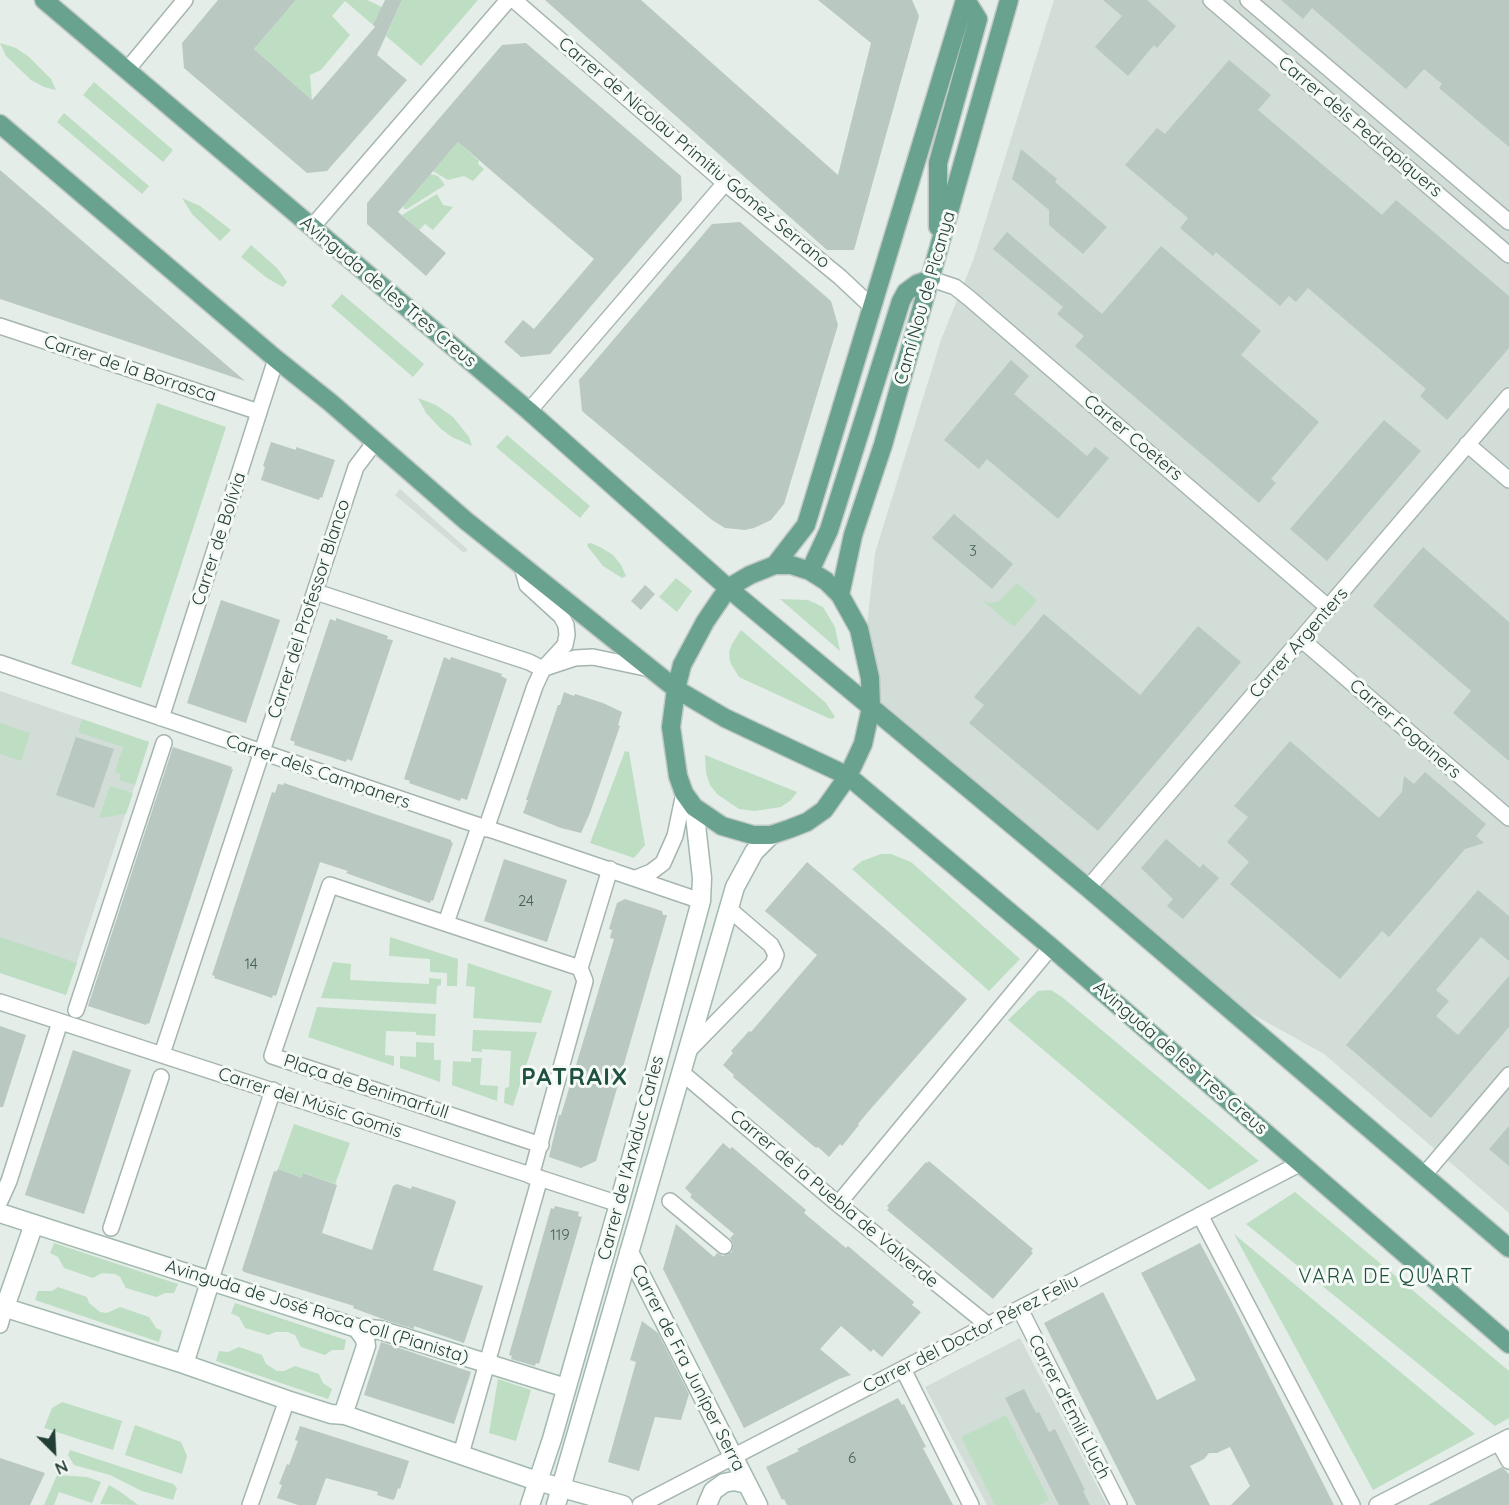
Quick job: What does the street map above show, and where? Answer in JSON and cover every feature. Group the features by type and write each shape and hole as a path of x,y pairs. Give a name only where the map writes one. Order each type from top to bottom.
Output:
{"main road":[{"name":"Avinguda de les Tres Creus","path":"44,0 530,411 728,588 1088,888 1509,1248"},
{"path":"939,247 938,162 978,19 965,0"},
{"path":"775,565 806,525 965,0"},
{"name":"Camí Nou de Picanya","path":"840,595 853,536 883,445 1009,0"},
{"name":"Avinguda de les Tres Creus","path":"0,124 522,566 676,689 726,718 848,776 1051,947 1509,1344"},
{"path":"810,571 829,530 901,301 906,292 917,284 931,279"},
{"path":"775,565 791,565 810,571 826,581 840,595 859,629 870,678 871,708 863,744 848,776 824,810 807,822 771,835 753,835 722,826 689,800 678,776 670,727 676,689 682,665 705,622 728,588 750,575 775,565"}],"street":[{"path":"127,70 185,0"},
{"path":"312,227 508,0"},
{"name":"Carrer de Nicolau Primitiu Gómez Serrano","path":"514,0 725,183 840,277 872,307"},
{"name":"Carrer dels Pedrapiquers","path":"1212,0 1509,255"},
{"name":"Carrer dels Pedrapiquers","path":"1248,0 1509,222"},
{"path":"530,411 725,183"},
{"name":"Carrer Coeters","path":"931,279 955,287 969,298 1329,608"},
{"name":"Carrer de la Borrasca","path":"0,326 259,412"},
{"name":"Carrer de Bolívia","path":"161,718 276,359"},
{"name":"Carrer Argenters","path":"1088,888 1509,396"},
{"name":"Carrer del Professor Blanco","path":"162,1054 356,467 375,442"},
{"path":"1467,444 1509,480"},
{"path":"446,923 543,669 565,645 566,625 561,616 527,585 522,566"},
{"path":"316,592 529,662 543,669 575,658 593,657 653,670"},
{"name":"Carrer Fogainers","path":"1302,640 1509,818"},
{"name":"Carrer dels Campaners","path":"0,663 701,901"},
{"path":"76,1010 164,743"},
{"path":"636,878 651,872 663,863 689,800"},
{"name":"Carrer de l'Arxiduc Carles","path":"530,1505 552,1439 619,1204 701,901 702,878 689,800"},
{"name":"Carrer de l'Arxiduc Carles","path":"559,1496 735,887 754,852 771,835"},
{"path":"462,1454 536,1177 541,1145 585,981 580,968 609,869"},
{"name":"Plaça de Benimarfull","path":"541,1145 272,1056 330,885 580,968"},
{"name":"Carrer de l'Arxiduc Carles","path":"687,1052 773,964 776,955 771,945 729,909"},
{"path":"838,1204 1051,947"},
{"name":"Carrer del Músic Gomis","path":"0,1002 619,1204"},
{"path":"0,1200 9,1181 60,1022"},
{"name":"Carrer de la Puebla de Valverde","path":"681,1072 838,1204 988,1325"},
{"path":"1424,1175 1509,1075"},
{"path":"111,1228 161,1077"},
{"name":"Plaça de Benimarfull","path":"210,1282 273,1090"},
{"name":"Carrer del Doctor Pérez Feliu","path":"640,1505 1301,1163"},
{"path":"670,1201 723,1246"},
{"name":"Avinguda de José Roca Coll (Pianista)","path":"0,1213 357,1328 380,1330 566,1388"},
{"path":"1200,1215 1352,1505"},
{"path":"34,1224 2,1313 184,1364 287,1400 344,1415 537,1481 559,1496 623,1505"},
{"name":"Carrer de Fra Juníper Serra","path":"629,1252 758,1505"},
{"path":"184,1364 210,1282"},
{"name":"Carrer d'Emili Lluch","path":"1020,1309 1119,1505"},
{"path":"344,1415 366,1346 365,1339 357,1328"},
{"path":"903,1369 971,1505"},
{"path":"250,1505 287,1400"},
{"path":"1377,1505 1504,1440 1509,1461"},
{"name":"Carrer de Fra Juníper Serra","path":"707,1505 713,1491 724,1483 734,1481 747,1484"}],"shaded area":[{"path":"1054,0 1509,0 1509,1213 1324,1054 1164,965 878,709 866,635 875,553 941,340 974,258"},
{"path":"400,489 468,550 464,553 395,495"},
{"path":"0,691 149,742 66,995 0,973"},
{"path":"1020,1338 1107,1505 987,1505 925,1387"}],"green space":[{"path":"296,0 367,0 382,7 373,25 345,1 332,16 350,35 321,70 310,75 312,100 254,49"},
{"path":"402,0 478,0 421,66 386,36"},
{"path":"0,43 16,48 29,57 51,79 56,90 31,80 6,56"},
{"path":"94,82 173,150 163,162 83,95"},
{"path":"64,113 149,186 142,194 57,122"},
{"path":"458,142 479,161 478,164 484,169 473,181 464,176 448,180 433,171"},
{"path":"430,174 438,176 445,185 404,209 403,206"},
{"path":"437,194 443,205 453,207 433,230 425,224 419,230 402,215"},
{"path":"182,198 200,206 231,230 220,241 192,214"},
{"path":"251,245 277,268 287,282 283,287 267,278 241,257"},
{"path":"342,294 424,364 413,377 331,306"},
{"path":"418,398 436,405 453,417 469,437 472,446 441,429 426,413"},
{"path":"157,403 226,427 141,688 71,664"},
{"path":"507,435 590,506 580,518 496,447"},
{"path":"591,543 613,555 626,576 622,578 603,566 588,547 587,544"},
{"path":"676,578 692,591 677,612 659,597"},
{"path":"1017,583 1037,600 1014,627 982,600 989,603 998,602"},
{"path":"780,599 808,600 823,607 835,627 840,651"},
{"path":"741,630 826,703 835,717 828,718 739,677 730,662 729,652"},
{"path":"82,719 149,742 135,785 119,780 121,775 115,772 123,747 78,732"},
{"path":"0,723 30,733 21,761 0,754"},
{"path":"625,751 629,752 645,845 634,858 590,843"},
{"path":"705,755 797,792 781,807 755,811 739,809 717,794 710,785 706,773"},
{"path":"110,786 133,793 126,814 99,818"},
{"path":"881,854 891,854 911,862 1020,959 989,991 852,869 862,861"},
{"path":"0,937 77,963 66,995 0,973"},
{"path":"390,937 458,959 457,986 447,986 447,973 430,972 430,959 389,956"},
{"path":"333,962 351,964 350,980 429,984 429,978 441,979 441,985 437,986 436,1004 321,998"},
{"path":"468,963 552,991 541,1023 473,1018 475,987 466,986"},
{"path":"1051,990 1259,1161 1209,1190 1008,1020 1038,991"},
{"path":"317,1007 436,1014 435,1036 416,1035 416,1032 386,1031 385,1055 394,1056 394,1066 308,1037"},
{"path":"473,1030 537,1032 513,1106 504,1103 505,1088 509,1087 511,1051 482,1049 482,1052 472,1051"},
{"path":"416,1042 434,1043 434,1060 441,1060 440,1082 400,1068 400,1056 416,1057"},
{"path":"471,1058 482,1058 480,1085 498,1086 497,1101 452,1085 453,1061 471,1062"},
{"path":"294,1124 350,1143 335,1184 304,1173 302,1178 278,1169"},
{"path":"1295,1192 1509,1371 1509,1418 1495,1426 1246,1224"},
{"path":"1234,1234 1475,1434 1373,1490"},
{"path":"54,1243 178,1284 174,1293 165,1293 156,1297 126,1288 120,1277 115,1274 102,1273 93,1278 64,1268 58,1257 50,1253"},
{"path":"58,1287 87,1297 89,1303 100,1312 107,1313 120,1307 149,1317 156,1328 162,1331 159,1342 35,1300 38,1291 52,1291"},
{"path":"235,1303 346,1340 344,1350 332,1350 325,1355 301,1347 295,1335 288,1332 275,1332 269,1335 245,1328 239,1317 231,1313"},
{"path":"239,1347 262,1355 266,1364 277,1371 284,1371 295,1366 319,1374 323,1383 332,1389 328,1399 216,1361 219,1351 228,1352"},
{"path":"498,1379 531,1390 516,1441 489,1433"},
{"path":"62,1402 122,1421 113,1450 44,1428 52,1408"},
{"path":"1006,1415 1049,1500 1039,1505 995,1505 961,1437"},
{"path":"135,1425 181,1442 187,1456 182,1474 125,1455"},
{"path":"70,1450 173,1484 177,1488 173,1500 142,1491 110,1475 74,1465 68,1455"},
{"path":"57,1475 87,1477 101,1482 92,1503 59,1492 54,1505 44,1505"},
{"path":"109,1485 122,1493 138,1505 100,1504"}],"building":[{"path":"218,0 296,0 254,49 312,100 375,27 373,25 385,0 402,0 377,55 407,80 327,171 307,173 184,68 182,43"},
{"path":"545,0 641,0 838,175 871,43 818,0 912,0 919,16 854,250 827,250"},
{"path":"1103,0 1147,0 1176,26 1157,48 1154,45 1128,76 1095,47 1122,16"},
{"path":"1281,0 1509,0 1509,147 1439,88 1442,84 1424,69 1406,89 1312,8 1303,19"},
{"path":"526,43 681,176 682,200 550,354 521,357 504,342 523,320 534,329 594,259 458,142 398,212 446,253 426,276 367,224 367,203 502,45"},
{"path":"1229,60 1271,95 1258,110 1382,215 1396,200 1509,296 1509,348 1447,420 1420,396 1426,389 1308,288 1296,302 1289,296 1280,306 1216,252 1213,256 1180,228 1188,218 1125,165 1157,128 1165,134"},
{"path":"1021,149 1057,179 1055,182 1107,227 1083,254 1049,225 1049,210 1012,179"},
{"path":"0,170 245,381 0,299"},
{"path":"740,222 831,301 838,325 784,504 771,520 745,530 725,528 712,520 582,411 579,380 712,224"},
{"path":"1007,232 1102,314 1161,246 1261,331 1241,355 1319,422 1271,479 1276,483 1259,503 1075,346 1084,336 1057,314 1063,307 993,249"},
{"path":"1011,360 1029,376 1014,394 1087,456 1095,447 1109,458 1058,519 987,459 979,469 944,440"},
{"path":"1384,420 1421,451 1327,561 1290,529"},
{"path":"271,442 296,450 296,447 335,460 322,498 320,497 319,500 261,480"},
{"path":"954,514 1013,564 992,589 932,538"},
{"path":"1423,547 1509,622 1509,761 1453,713 1471,691 1373,606"},
{"path":"645,585 655,594 641,610 631,601"},
{"path":"221,600 280,620 246,723 187,703"},
{"path":"1044,614 1140,695 1198,626 1241,662 1098,831 969,723 984,705 974,697"},
{"path":"336,618 388,636 387,639 393,640 352,761 347,759 346,762 294,745 295,742 290,740 330,619 336,621"},
{"path":"444,657 450,660 451,657 502,674 501,676 507,679 467,800 461,798 460,801 409,783 410,781 404,779"},
{"path":"564,692 603,703 622,712 618,725 620,726 581,833 523,813"},
{"path":"76,737 114,749 94,808 56,795"},
{"path":"1290,741 1379,818 1402,792 1404,776 1414,784 1425,772 1486,824 1476,836 1484,843 1465,849 1389,937 1382,931 1340,979 1230,884 1249,862 1227,842 1248,817 1234,806"},
{"path":"173,747 233,769 149,1024 146,1025 88,1006"},
{"path":"284,783 451,840 453,843 433,901 431,900 430,903 320,862 276,996 273,995 272,998 214,978 215,976 212,975 272,792 275,793 278,784 283,785"},
{"path":"1166,839 1200,868 1203,864 1219,878 1183,919 1167,906 1173,899 1141,868"},
{"path":"504,859 567,880 547,942 484,921"},
{"path":"807,862 967,999 868,1112 842,1146 840,1144 829,1157 733,1077 734,1075 723,1065 733,1053 731,1051 749,1031 751,1032 817,955 765,911"},
{"path":"1478,890 1509,916 1509,961 1481,937 1436,990 1449,1001 1436,1016 1458,1035 1509,976 1509,1027 1431,1118 1346,1045"},
{"path":"625,899 662,911 663,915 667,915 596,1161 581,1168 549,1157 559,1115 561,1115 614,939 610,938 612,930 609,929 617,903"},
{"path":"0,1026 26,1035 3,1107 0,1107"},
{"path":"73,1050 131,1070 84,1214 25,1195"},
{"path":"1509,1126 1509,1166 1489,1149"},
{"path":"723,1143 730,1149 732,1147 806,1210 804,1213 846,1248 848,1246 914,1302 912,1305 921,1312 882,1357 873,1349 871,1352 841,1326 820,1349 851,1375 744,1428 663,1269 676,1224 714,1257 717,1253 723,1256 732,1252 733,1243 730,1238 734,1234 690,1197 692,1195 685,1188"},
{"path":"929,1161 1033,1249 1031,1251 1033,1253 993,1299 887,1210 889,1208 887,1206"},
{"path":"278,1169 302,1178 303,1173 337,1185 322,1233 372,1250 393,1186 397,1184 411,1189 412,1186 454,1200 456,1202 433,1270 483,1286 464,1343 414,1326 414,1329 388,1321 353,1308 354,1306 244,1272 242,1270 274,1171"},
{"path":"555,1206 579,1212 578,1216 582,1217 539,1364 536,1363 535,1366 511,1359 512,1356 509,1355 551,1208 554,1209"},
{"path":"1200,1243 1334,1505 1231,1505 1250,1486 1230,1447 1217,1453 1209,1453 1204,1459 1190,1466 1210,1505 1136,1505 1044,1323 1103,1292 1157,1400 1196,1380 1141,1273"},
{"path":"642,1321 658,1333 689,1394 681,1420 655,1417 639,1471 608,1462 636,1362 630,1360"},
{"path":"381,1342 471,1372 454,1424 364,1395"},
{"path":"1024,1389 1049,1432 1055,1429 1090,1505 1059,1505 1005,1398"},
{"path":"898,1398 902,1405 904,1404 926,1447 923,1448 953,1505 787,1505 784,1499 782,1500 766,1467"},
{"path":"300,1426 409,1461 395,1498 393,1500 377,1495 378,1492 326,1478 316,1505 298,1505 277,1498 282,1485 279,1484 298,1441 295,1440"},
{"path":"0,1458 45,1473 30,1505 0,1505"},
{"path":"1502,1467 1509,1474 1509,1505 1428,1505"}],"district":[{"name":"PATRAIX","path":"575,1078"},
{"name":"VARA DE QUART","path":"1386,1277"}]}
